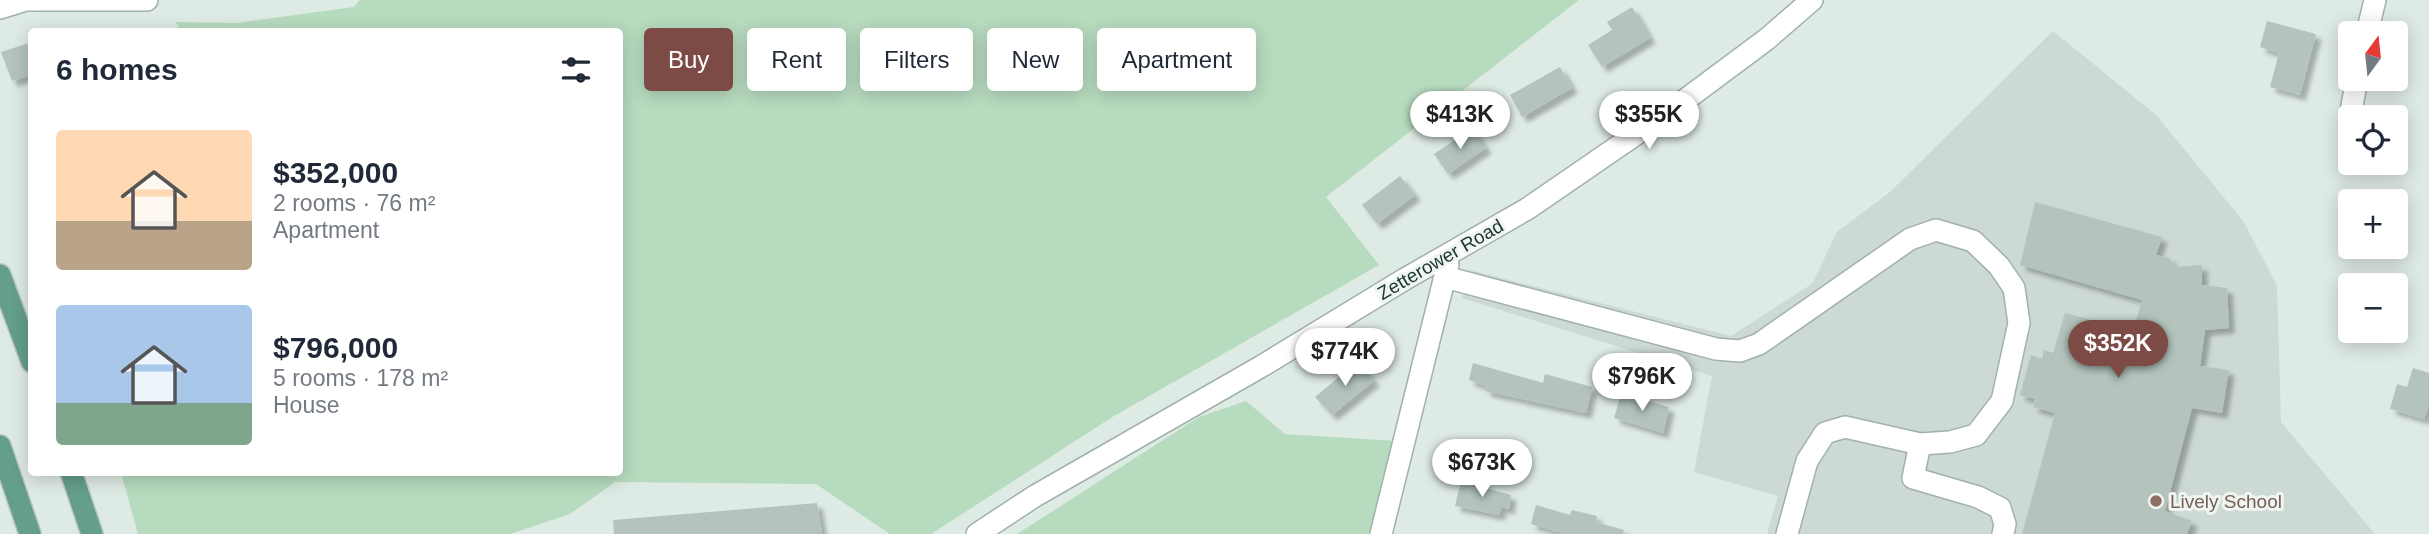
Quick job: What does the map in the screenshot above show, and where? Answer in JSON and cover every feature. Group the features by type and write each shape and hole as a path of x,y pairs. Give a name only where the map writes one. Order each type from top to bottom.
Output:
{"main road":[{"path":"0,275 28,351"},
{"path":"0,446 30,534"},
{"path":"72,476 92,534"}],"street":[{"path":"9,4 26,0 147,0"},
{"name":"Zetterower Road","path":"976,534 1035,496 1527,209 1677,106 1767,39 1812,0"},
{"path":"2370,21 2375,0"},
{"path":"1445,277 1716,349 1740,351 1759,344 1910,239 1936,230 1973,241 1999,266 2014,288 2019,323 2002,401 1976,435 1950,442 1920,444 1845,427 1825,433 1807,461 1787,534"},
{"path":"1381,534 1451,252"},
{"path":"1920,444 1913,478 1978,497 2000,508 2005,524 2003,534"}],"shaded area":[{"path":"2053,31 2156,115 2244,222 2277,286 2281,422 2375,534 1767,534 1778,496 1694,472 1712,376 1462,298 1469,270 1731,336 1812,284 1837,232 1890,192"}],"green space":[{"path":"360,0 1579,0 1326,197 1379,265 1114,416 931,534 890,534 816,484 615,482 570,514 510,534 138,534 122,476 623,476 623,28 179,28 176,22 236,23 354,7"},
{"path":"1246,401 1285,434 1396,441 1371,534 1017,534 1199,417"}],"building":[{"path":"1632,7 1650,38 1602,67 1588,45 1612,30 1607,22"},
{"path":"2267,21 2316,34 2300,95 2270,87 2279,53 2260,47"},
{"path":"28,43 28,76 12,81 1,52"},
{"path":"1560,67 1572,88 1522,117 1510,95"},
{"path":"1472,128 1486,148 1448,174 1434,154"},
{"path":"1400,176 1415,195 1377,224 1362,205"},
{"path":"2035,202 2162,237 2156,255 2169,258 2175,267 2202,265 2202,285 2227,288 2229,328 2205,330 2200,366 2229,370 2222,413 2192,408 2165,511 2192,521 2187,534 2022,534 2055,413 2033,407 2035,399 2020,395 2031,355 2042,359 2044,350 2053,353 2065,313 2133,331 2142,300 2020,265"},
{"path":"1358,361 1374,381 1332,415 1315,397"},
{"path":"1473,363 1543,383 1545,374 1592,387 1586,413 1485,391 1486,386 1469,380"},
{"path":"2413,368 2429,373 2429,403 2424,419 2390,409 2397,384 2407,387"},
{"path":"1621,394 1669,407 1663,433 1614,418"},
{"path":"1461,481 1511,495 1509,509 1501,507 1499,515 1455,506"},
{"path":"817,503 822,534 614,534 613,520"},
{"path":"1536,505 1570,515 1572,510 1597,516 1596,522 1624,530 1623,534 1559,534 1531,524"}],"place":[{"name":"Lively School","path":"2156,501"}]}
